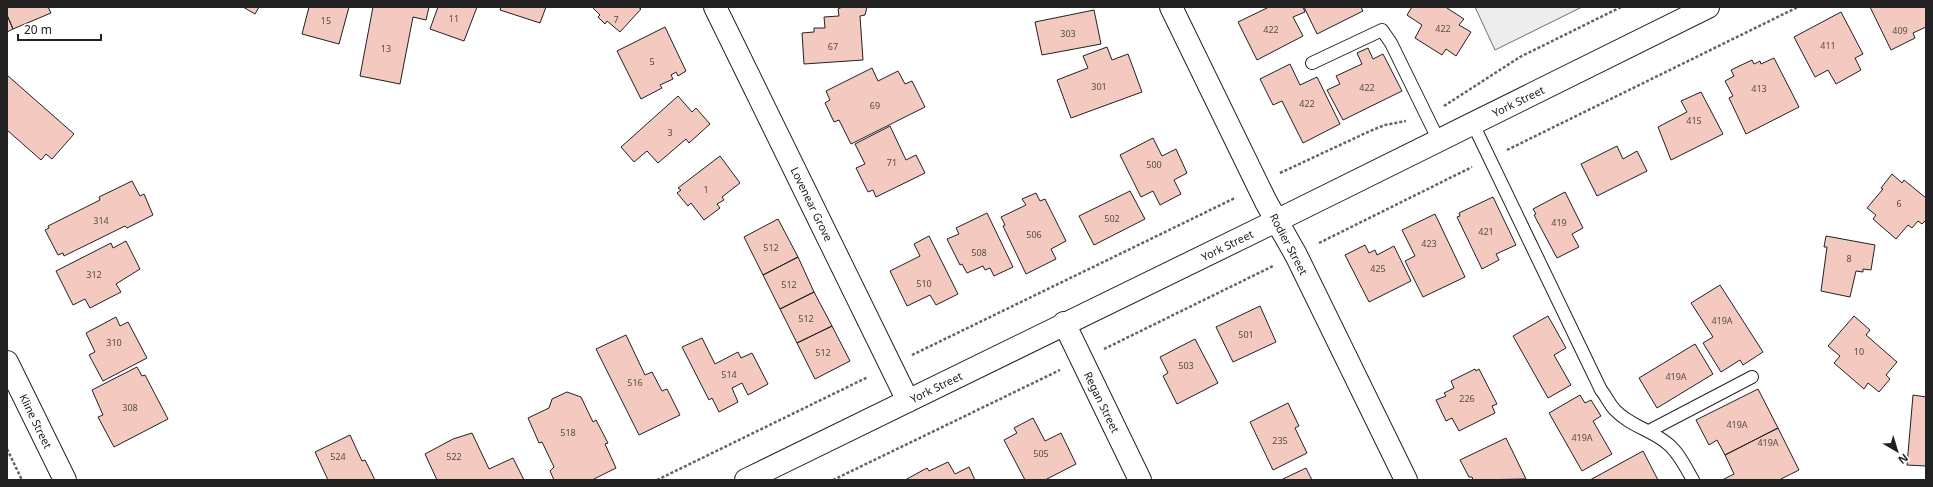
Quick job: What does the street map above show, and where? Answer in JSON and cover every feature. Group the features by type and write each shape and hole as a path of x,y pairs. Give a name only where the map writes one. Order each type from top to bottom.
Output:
{"street":[{"name":"Lovenear Grove","path":"715,7 908,400"},
{"name":"Rodier Street","path":"1171,7 1276,221 1296,255 1406,480"},
{"name":"York Street","path":"747,480 1064,323 1439,141 1708,7"},
{"name":"Regan Street","path":"1064,323 1140,480"},
{"name":"Kline Street","path":"7,362 65,480"}],"lane":[{"path":"1312,63 1382,30 1391,42 1439,141"},
{"path":"1473,124 1491,158 1601,390 1615,410 1632,423 1649,431 1669,444 1685,465 1693,480"},
{"path":"1649,431 1752,377"}],"path":[{"path":"833,480 1082,360 1798,7"},
{"path":"657,480 1242,194 1258,184"},
{"path":"7,449 22,480"}],"shaded area":[{"path":"1475,7 1582,7 1495,50"}],"building":[{"path":"7,7 48,7 51,13 13,29 7,15"},
{"path":"243,7 259,7 255,14"},
{"path":"309,7 349,7 339,44 302,34"},
{"path":"373,7 429,7 426,20 413,17 400,84 360,76"},
{"path":"438,7 477,7 464,41 430,29"},
{"path":"501,7 546,7 540,23 500,10"},
{"path":"592,7 638,7 641,9 620,32 607,21 605,24 598,17 600,15"},
{"path":"842,7 867,7 865,15 860,16 863,60 804,64 802,33 814,32 814,28 825,28 824,17 839,16 838,9"},
{"path":"1269,7 1303,7 1305,12 1293,17 1303,36 1257,60 1238,22"},
{"path":"1304,7 1361,7 1363,11 1317,34"},
{"path":"1412,7 1448,7 1447,8 1464,19 1459,25 1471,32 1456,56 1446,49 1442,55 1415,38 1422,25 1407,15"},
{"path":"1870,7 1926,7 1926,27 1913,33 1915,38 1891,50"},
{"path":"1094,10 1101,44 1042,55 1035,22"},
{"path":"1841,12 1863,54 1855,58 1861,70 1836,84 1828,70 1815,77 1794,37"},
{"path":"7,15 13,29 7,32"},
{"path":"665,27 686,71 678,76 676,72 671,75 673,79 660,85 662,88 641,99 617,51"},
{"path":"1107,47 1112,60 1128,54 1142,92 1071,118 1057,80 1088,68 1083,56"},
{"path":"1368,48 1373,59 1383,54 1402,91 1343,120 1327,90 1340,84 1336,76 1362,64 1357,53"},
{"path":"1774,58 1799,107 1746,134 1729,98 1733,96 1725,81 1734,76 1731,70 1752,60 1754,64 1760,61 1761,64"},
{"path":"1290,64 1300,85 1317,77 1340,124 1303,143 1282,101 1273,105 1260,79"},
{"path":"872,68 878,81 898,71 905,84 912,81 925,107 851,144 839,120 834,122 825,103 830,100 826,91"},
{"path":"7,75 74,134 52,159 46,154 41,160 7,130"},
{"path":"1701,92 1723,134 1671,160 1658,127 1687,112 1681,101"},
{"path":"678,96 692,112 696,108 710,124 689,143 686,139 658,163 647,151 634,162 621,147"},
{"path":"890,126 906,160 916,155 925,173 876,197 873,190 868,192 856,168 865,164 855,144"},
{"path":"1153,138 1162,156 1176,149 1187,173 1174,180 1181,194 1160,205 1153,191 1141,197 1120,155"},
{"path":"1617,146 1623,159 1637,151 1647,171 1597,196 1581,164"},
{"path":"720,156 740,183 722,197 724,200 717,204 720,208 704,220 691,203 688,206 677,193 681,190 678,188"},
{"path":"1892,174 1902,183 1904,180 1926,198 1926,220 1922,224 1918,221 1912,228 1908,225 1896,239 1873,219 1876,215 1867,208 1883,189 1881,188"},
{"path":"132,181 140,196 144,194 153,215 127,228 125,226 64,256 63,253 58,255 45,230 49,228 48,226 100,200 99,197"},
{"path":"1130,191 1145,219 1094,245 1079,216"},
{"path":"1565,192 1583,228 1572,234 1579,247 1557,258 1534,215 1536,214 1533,209"},
{"path":"1036,193 1040,201 1045,199 1066,241 1051,249 1056,259 1026,274 1003,226 1005,225 1001,217 1026,205 1022,199"},
{"path":"1493,197 1516,245 1496,254 1499,260 1482,269 1457,217 1460,216 1459,213"},
{"path":"987,213 1013,267 994,276 990,268 985,270 983,266 967,273 962,264 960,265 947,239 959,234 956,228"},
{"path":"1435,214 1465,277 1423,297 1405,261 1415,256 1402,230"},
{"path":"778,219 798,257 763,275 744,237"},
{"path":"929,236 958,294 936,305 930,295 907,306 890,271 920,256 914,244"},
{"path":"1826,236 1875,245 1871,270 1863,269 1863,272 1856,271 1850,297 1821,291 1827,247 1824,247"},
{"path":"126,241 140,269 116,284 121,292 90,308 85,299 73,305 56,271 111,243 113,248"},
{"path":"1365,245 1369,253 1375,250 1377,255 1394,246 1411,281 1369,302 1345,255"},
{"path":"798,257 814,292 780,309 763,275"},
{"path":"1720,285 1763,352 1743,365 1740,360 1721,372 1703,343 1713,337 1691,303"},
{"path":"814,292 832,326 797,343 780,309"},
{"path":"1260,306 1276,342 1233,362 1216,327"},
{"path":"1548,316 1566,348 1554,355 1571,385 1548,398 1513,336"},
{"path":"1854,316 1870,330 1866,335 1897,362 1886,375 1890,379 1879,392 1868,383 1864,389 1834,363 1840,356 1828,346"},
{"path":"116,317 120,326 128,322 147,358 103,381 89,355 95,352 86,333"},
{"path":"832,326 850,361 815,379 797,343"},
{"path":"626,335 645,375 652,372 662,391 667,389 680,415 639,435 596,349"},
{"path":"702,338 715,364 738,352 741,358 752,353 768,384 748,395 742,383 732,388 738,402 719,412 712,398 709,400 682,347"},
{"path":"1195,339 1218,383 1177,404 1163,376 1168,373 1160,357"},
{"path":"1695,344 1713,374 1657,408 1639,378"},
{"path":"137,367 142,376 145,375 168,419 114,447 98,417 103,415 92,390"},
{"path":"1475,369 1476,371 1479,369 1497,404 1492,406 1495,413 1459,431 1452,418 1446,421 1436,400 1446,396 1444,393 1454,388 1451,381"},
{"path":"1758,389 1778,428 1725,455 1717,440 1709,445 1696,420"},
{"path":"567,392 581,397 593,422 596,420 608,443 605,444 616,468 592,480 554,480 550,471 554,467 542,442 539,443 528,418 549,408 552,399"},
{"path":"1580,395 1585,403 1591,400 1601,416 1593,421 1612,454 1582,471 1549,413"},
{"path":"1913,395 1926,397 1926,466 1907,465"},
{"path":"1288,403 1299,426 1295,428 1307,453 1273,470 1250,422"},
{"path":"1033,418 1045,441 1061,433 1076,464 1045,480 1025,480 1004,440 1017,433 1014,428"},
{"path":"1778,428 1799,470 1779,480 1724,479 1734,474 1725,455"},
{"path":"472,433 489,469 513,458 524,480 437,480 425,454 453,439"},
{"path":"350,435 362,461 365,460 375,480 328,480 315,452"},
{"path":"1506,438 1526,479 1473,480 1472,477 1469,477 1460,460"},
{"path":"1643,451 1658,480 1590,480"},
{"path":"948,462 955,474 969,467 975,480 905,480 927,468 929,471"},
{"path":"1306,468 1312,480 1281,480"}]}
